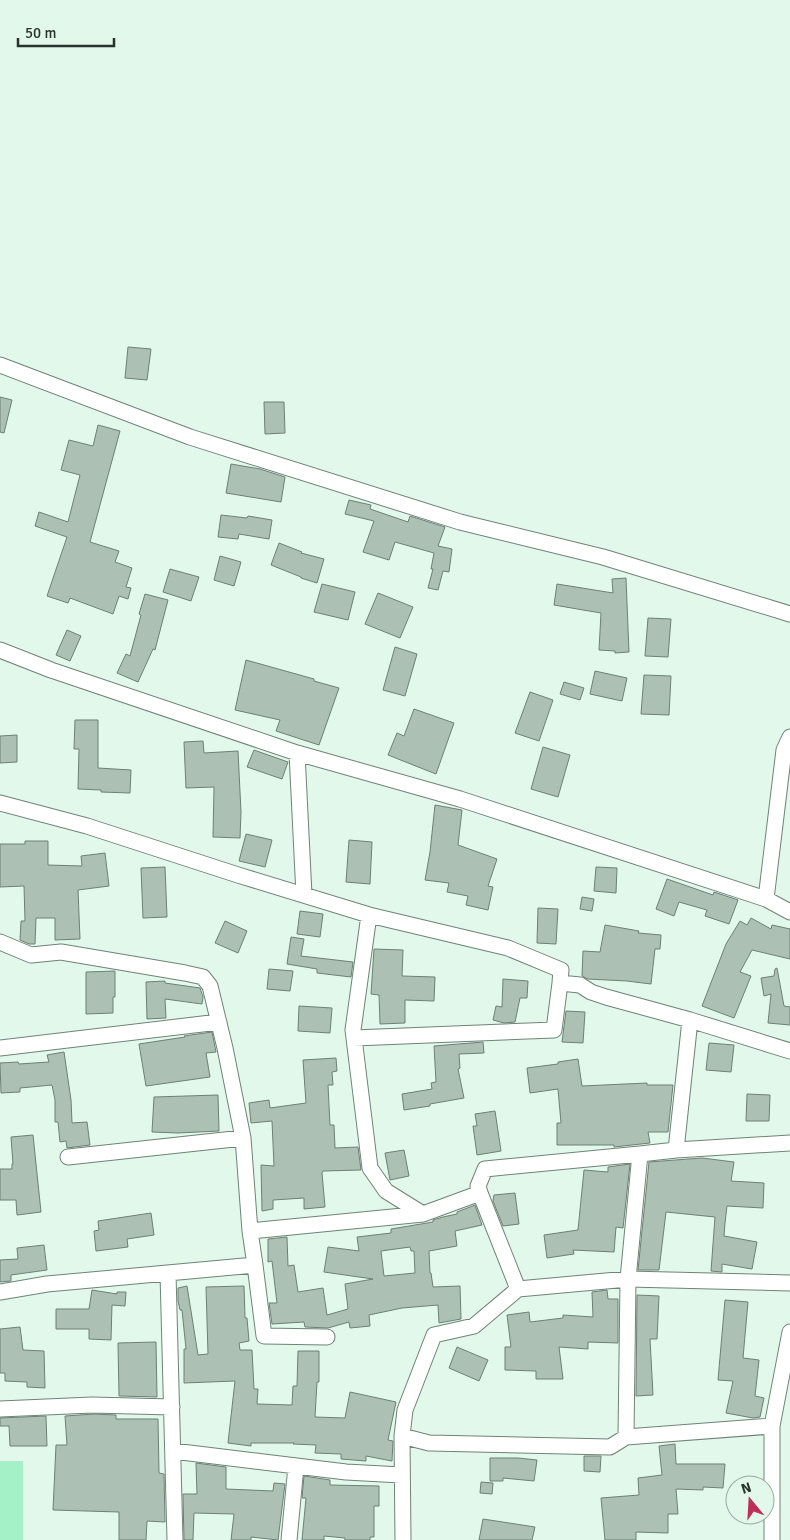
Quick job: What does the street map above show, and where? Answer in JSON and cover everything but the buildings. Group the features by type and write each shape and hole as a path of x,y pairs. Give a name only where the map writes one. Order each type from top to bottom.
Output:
{"street":[{"path":"0,365 190,437 451,519 604,557 790,614"},
{"path":"0,650 51,670 297,753 460,799 766,899 790,912"},
{"path":"766,899 788,747"},
{"path":"297,753 304,894"},
{"path":"0,803 87,826 369,915 508,948 561,970 554,1030 354,1038"},
{"path":"369,915 353,1030 370,1168 386,1191 423,1214"},
{"path":"0,942 31,955 61,952 203,977 210,986 219,1022 243,1138 250,1231 264,1336 327,1337"},
{"path":"560,983 580,985 591,992 606,997 690,1020 790,1051"},
{"path":"676,1150 690,1020"},
{"path":"0,1048 219,1022"},
{"path":"68,1157 243,1138"},
{"path":"518,1289 478,1186 485,1168 676,1150 790,1143"},
{"path":"626,1437 628,1279 640,1154"},
{"path":"250,1231 423,1214 480,1193"},
{"path":"0,1292 47,1284 254,1265"},
{"path":"168,1273 175,1540"},
{"path":"403,1540 402,1436 406,1410 434,1335 474,1326 518,1289 628,1279 790,1283"},
{"path":"772,1540 772,1426 790,1332"},
{"path":"0,1409 92,1405 172,1407"},
{"path":"402,1436 429,1444 568,1448 610,1447 626,1437 772,1426"},
{"path":"173,1451 346,1472 401,1475"},
{"path":"289,1540 296,1466"}],"green space":[{"path":"0,1461 23,1461 23,1540 0,1540"}]}
